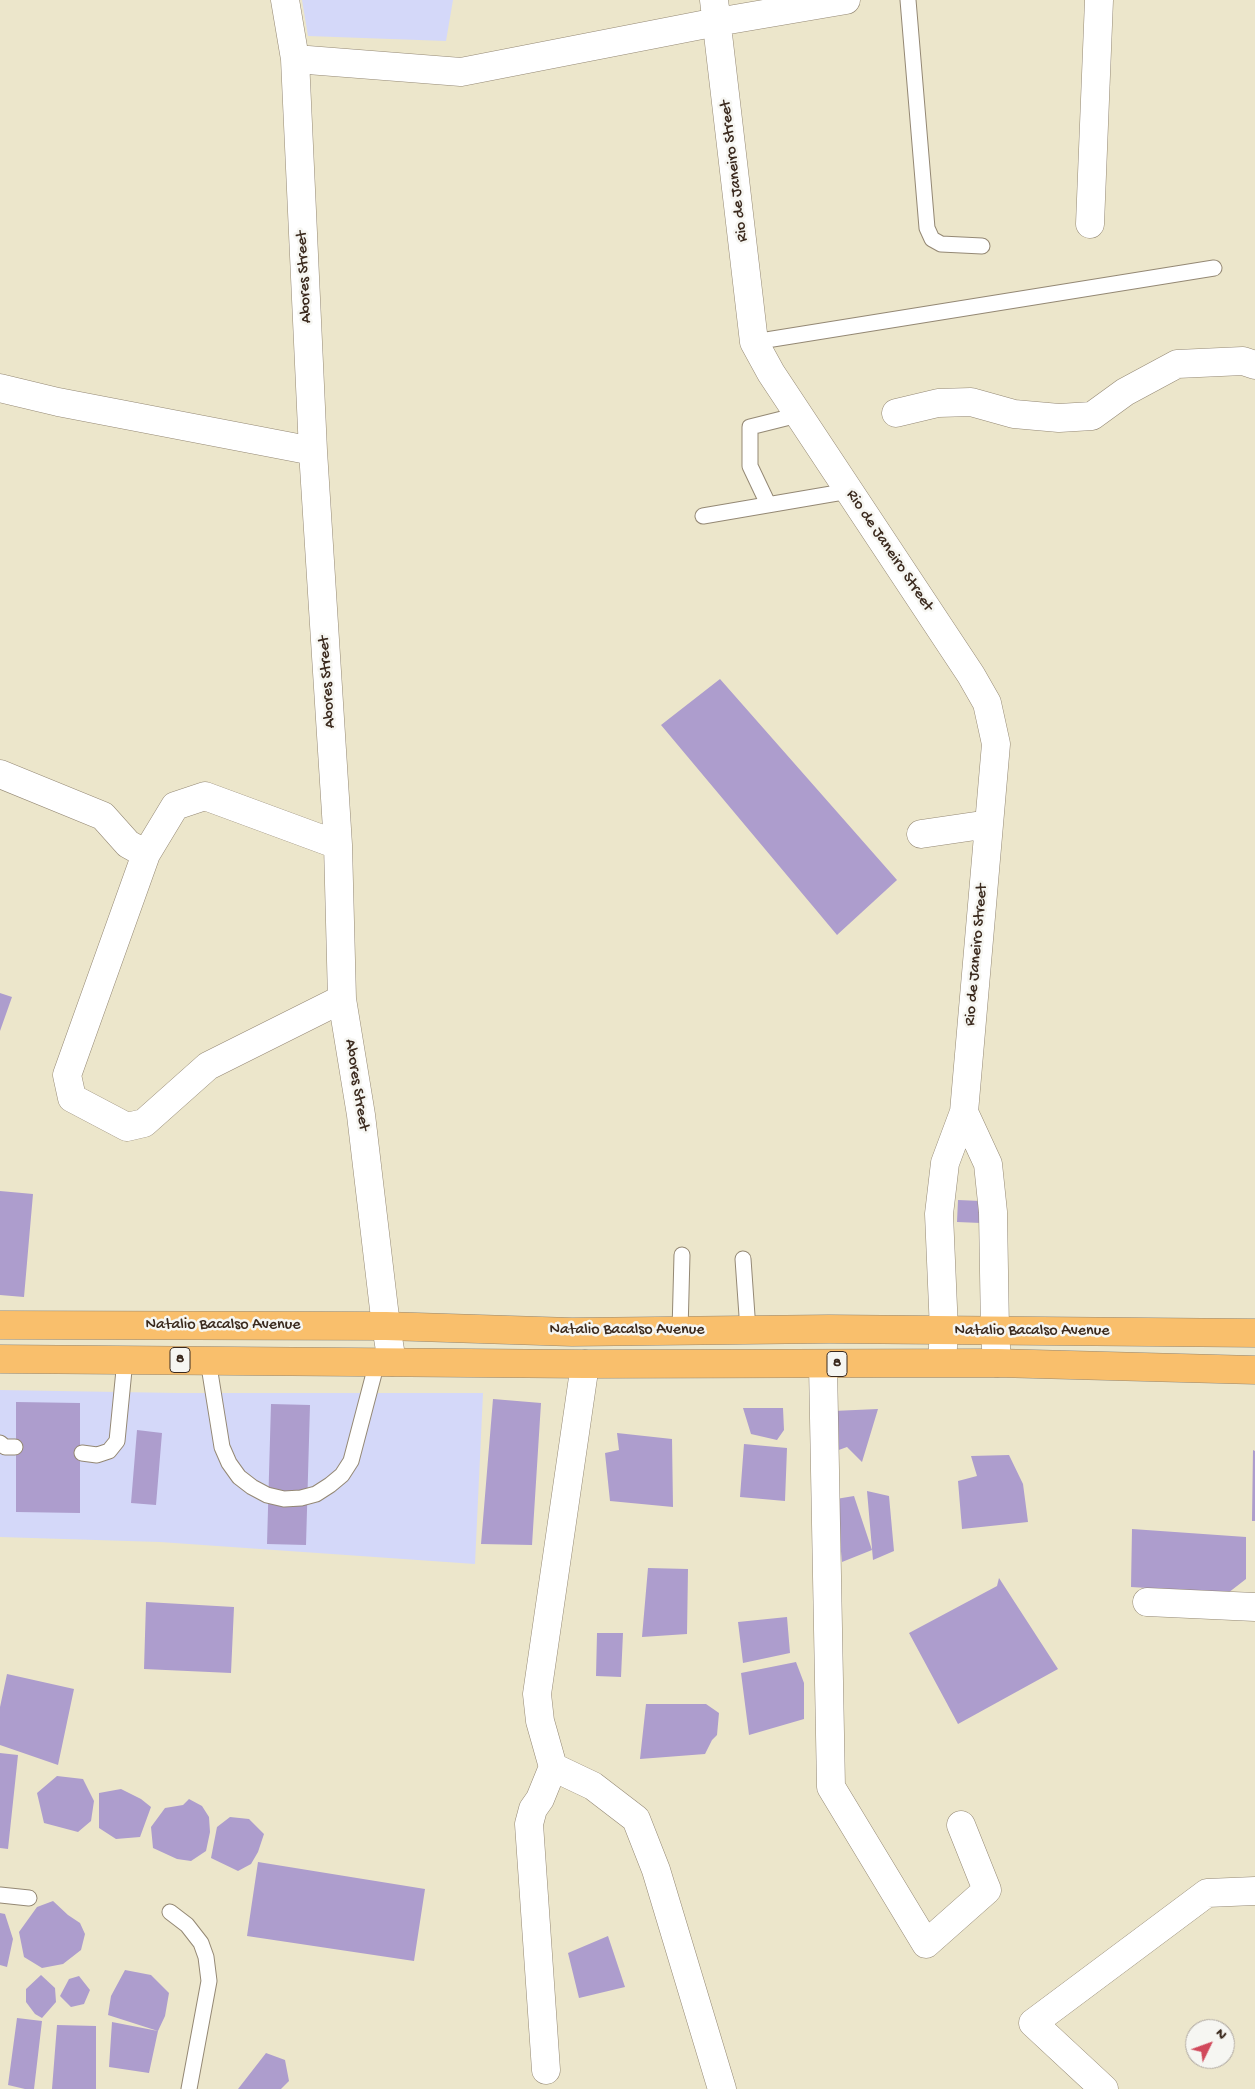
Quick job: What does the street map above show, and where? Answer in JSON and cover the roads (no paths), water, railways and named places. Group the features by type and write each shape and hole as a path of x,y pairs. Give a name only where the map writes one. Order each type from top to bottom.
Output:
{"main road":[{"name":"Natalio Bacalso Avenue","path":"0,1326 386,1326 572,1332 829,1329 1255,1333"},
{"name":"Natalio Bacalso Avenue","path":"0,1359 586,1364 942,1362 1255,1370"}],"street":[{"name":"Abores Street","path":"285,0 294,59 313,451 338,845 342,999 361,1115 386,1326 385,1362"},
{"path":"294,59 461,72 716,11 846,0"},
{"path":"1090,224 1099,0"},
{"name":"Rio de Janeiro Street","path":"716,11 754,342 798,415 971,675 987,703 996,744 964,1112 945,1163 939,1214 944,1331 942,1362"},
{"path":"896,414 938,403 971,402 1014,414 1059,418 1092,416 1125,392 1177,364 1243,361 1255,365"},
{"path":"0,388 58,402 313,451"},
{"path":"0,774 103,816 128,844 146,854"},
{"path":"338,845 205,796 175,806 146,854 67,1075 72,1098 127,1127 144,1123 208,1066 342,999"},
{"path":"921,834 989,824"},
{"name":"Rio de Janeiro Street","path":"964,1112 988,1164 993,1212 997,1363"},
{"path":"546,2070 528,1824 553,1767 540,1721 537,1694 586,1364"},
{"path":"823,1364 831,1787 926,1944 987,1890 961,1825"},
{"path":"1147,1602 1255,1607"},
{"path":"553,1767 593,1786 636,1819 656,1870 722,2089"},
{"path":"1104,2089 1033,2023 1207,1893 1255,1891"}],"lane":[{"path":"908,0 927,228 932,239 941,244 982,246"},
{"path":"754,342 1214,268"},
{"path":"768,504 750,466 750,427 798,415"},
{"path":"703,516 849,491"},
{"path":"680,1331 682,1256"},
{"path":"744,1259 748,1330"},
{"path":"82,1453 97,1455 109,1451 116,1441 125,1360"},
{"path":"208,1360 222,1447 229,1463 239,1477 252,1487 267,1495 284,1498 301,1498 316,1494 342,1475 351,1462 385,1362"},
{"path":"0,1443 5,1446 15,1447"},
{"path":"0,1895 29,1898"},
{"path":"170,1912 187,1924 201,1943 206,1957 209,1981 189,2089"}]}
